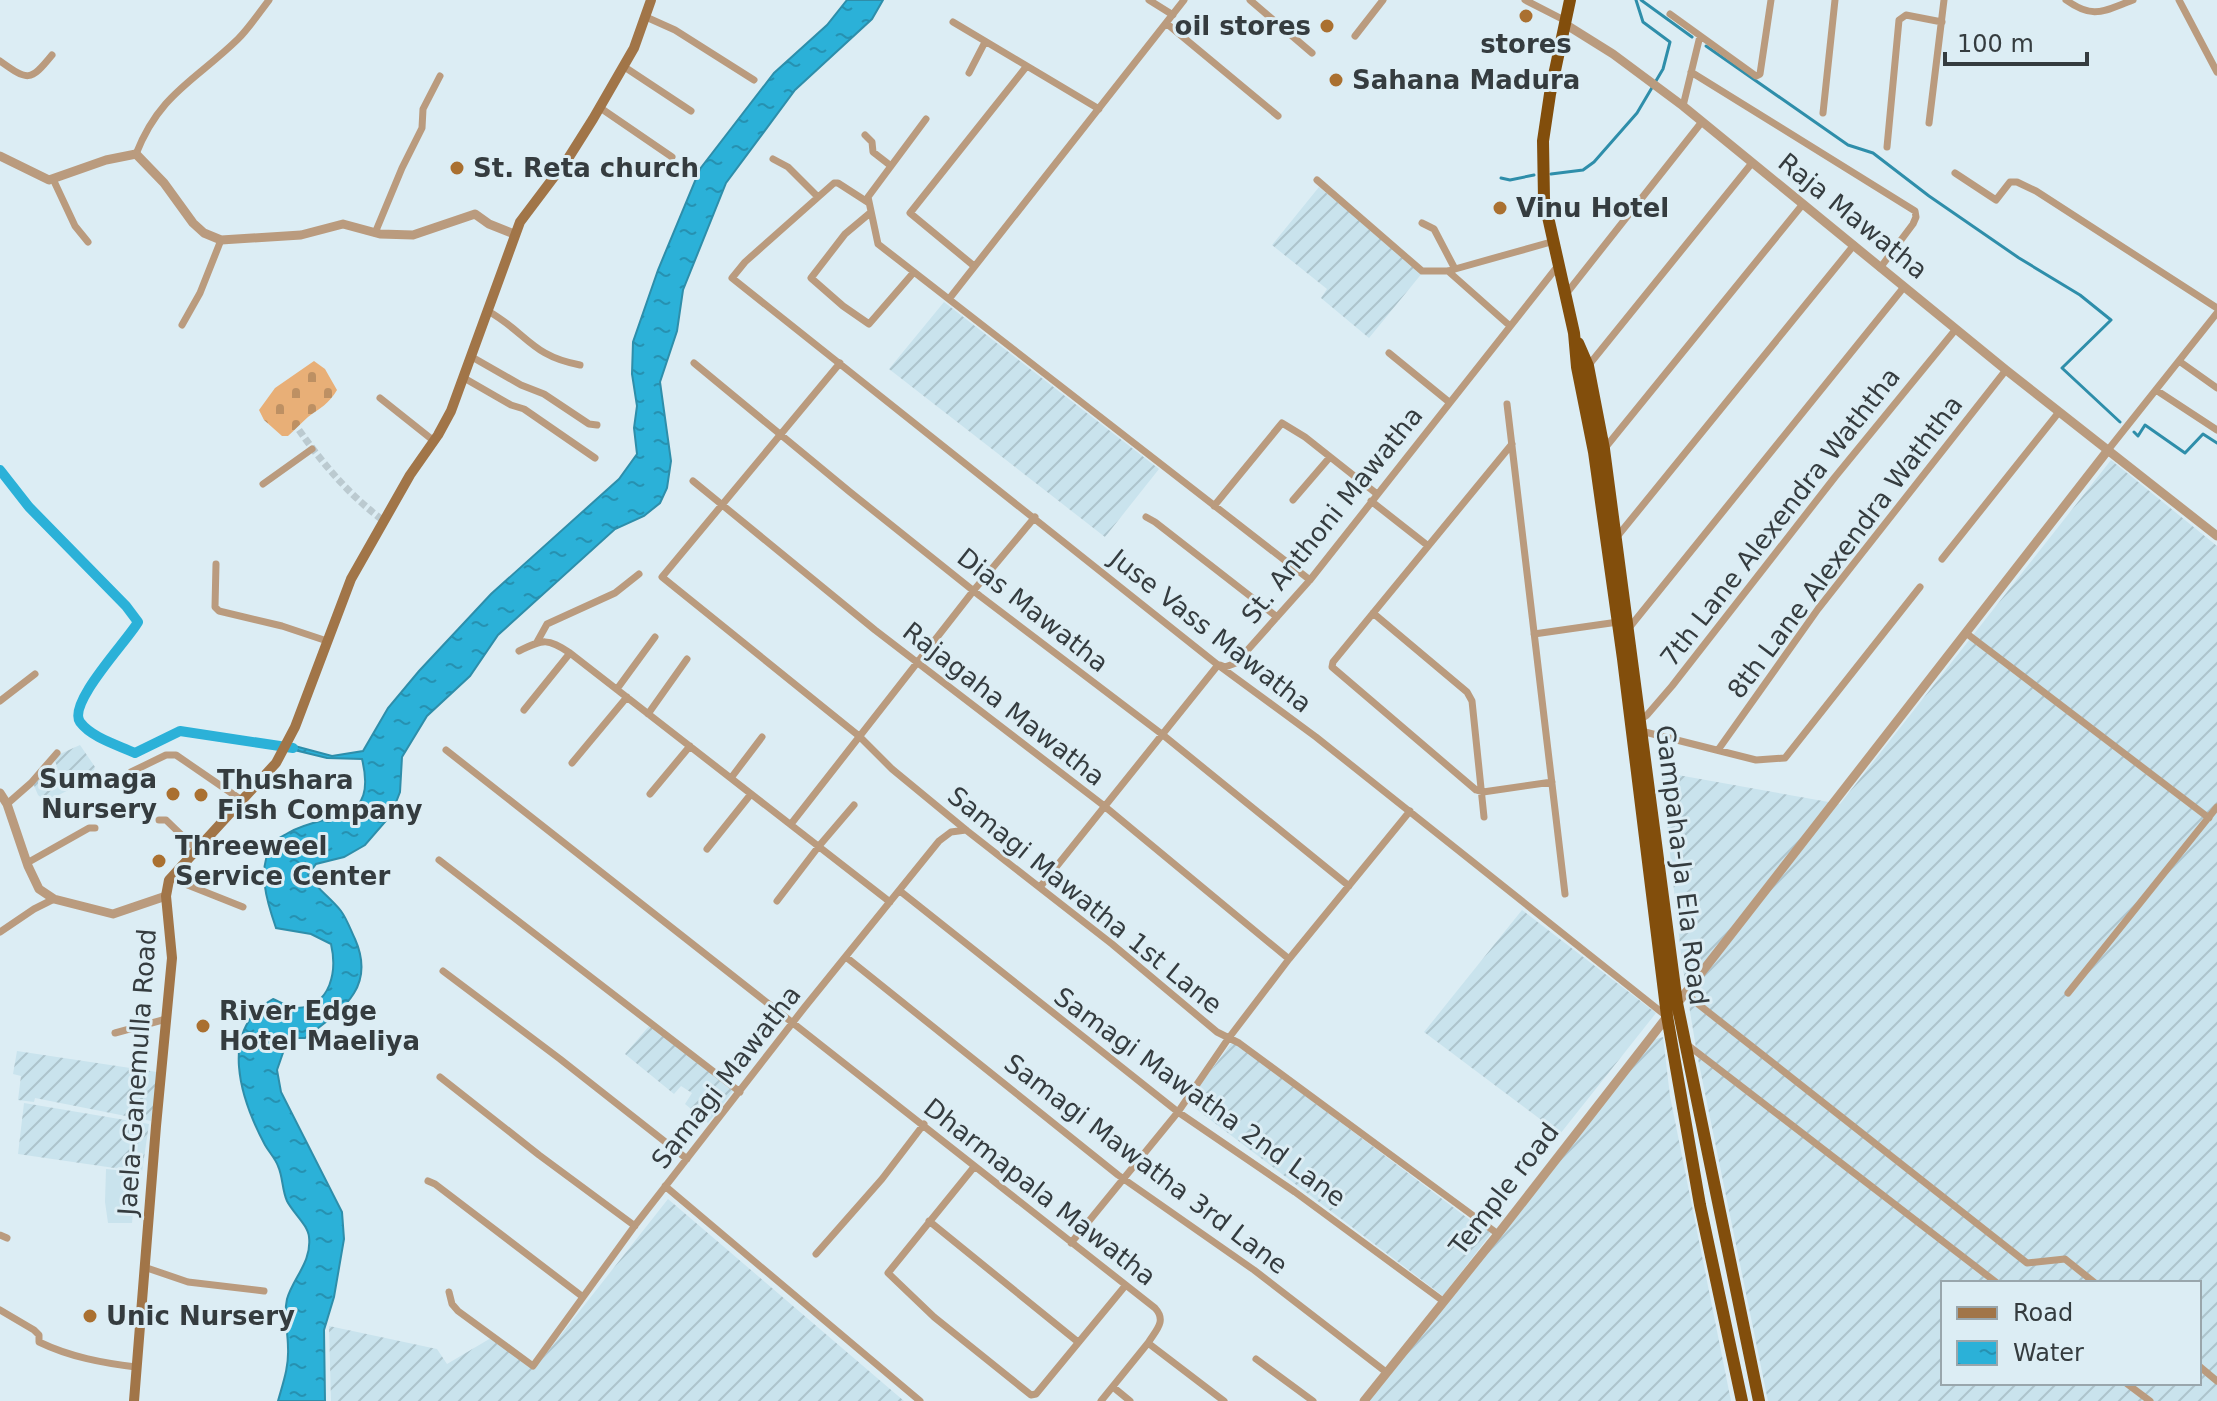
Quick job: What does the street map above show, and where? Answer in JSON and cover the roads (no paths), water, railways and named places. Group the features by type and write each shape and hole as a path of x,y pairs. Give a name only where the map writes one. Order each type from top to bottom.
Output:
{"highway":[{"name":"Gampaha-Ja Ela Road","path":"1570,0 1543,141 1542,181 1551,242 1574,333 1577,367 1612,540"},
{"name":"Gampaha-Ja Ela Road","path":"1574,333 1588,366 1604,449 1612,540 1677,1003 1759,1401"},
{"name":"Gampaha-Ja Ela Road","path":"1637,726 1667,1016 1700,1205 1742,1401"}],"main road":[{"path":"170,878 243,801 276,763 286,746 351,579 410,475 451,411 514,234 569,157 634,48 651,0"},
{"name":"Jaela-Ganemulla Road","path":"134,1401 172,945 166,896 170,878"}],"street":[{"path":"136,154 146,130 173,95 239,38 269,0"},
{"path":"1149,0 1173,15"},
{"path":"949,299 1184,0"},
{"path":"1250,0 1312,53"},
{"path":"1355,36 1383,0"},
{"path":"1525,0 1565,23"},
{"path":"1670,14 1756,76 1760,74 1771,0"},
{"path":"1823,113 1835,0"},
{"path":"1929,123 1944,0"},
{"path":"2066,0 2080,10 2096,13 2133,0"},
{"path":"2179,0 2217,72"},
{"path":"1887,147 1899,20 1906,15 1942,22"},
{"path":"646,17 675,30 754,80"},
{"path":"953,22 1099,109"},
{"path":"1166,23 1278,116"},
{"name":"Raja Mawatha","path":"1565,23 1683,106 2006,370 2217,536"},
{"path":"1683,106 1700,36"},
{"path":"969,73 985,42"},
{"path":"0,61 27,77 35,74 52,55"},
{"path":"623,66 691,111"},
{"path":"974,266 910,213 1026,67"},
{"path":"1691,72 1915,211 1913,224 1880,268"},
{"path":"375,233 422,128 423,109 440,76"},
{"path":"599,107 672,157"},
{"path":"926,119 868,197 878,244 1310,580"},
{"path":"1565,295 1701,123"},
{"path":"865,135 872,142 873,152 891,166"},
{"path":"0,156 49,180 106,160 136,154"},
{"path":"136,154 164,183 193,223 204,233 221,240 301,235 343,224 375,233 413,235 475,214 489,224 514,234"},
{"path":"773,159 788,167 818,197 838,183 869,203"},
{"path":"1588,366 1752,163"},
{"path":"1955,173 1996,200 2010,182 2036,191 2217,310 2108,450"},
{"path":"53,179 75,226 88,242"},
{"path":"1317,180 1422,271 1451,270 1551,242"},
{"name":"Juse Vass Mawatha","path":"818,197 745,262 732,278 1218,665 1316,737 1667,1016"},
{"path":"1604,449 1803,204"},
{"path":"870,213 845,234 811,278 869,324 914,272"},
{"path":"1422,223 1434,229 1451,270 1510,326"},
{"path":"182,325 200,293 221,240"},
{"path":"1612,540 1854,245"},
{"name":"St. Anthoni Mawatha","path":"1040,887 1218,665 1225,667 1236,663 1310,580 1557,267"},
{"path":"1534,634 1624,625 1904,287"},
{"path":"488,311 501,318 535,348 558,361 580,365"},
{"name":"7th Lane Alexendra Waththa","path":"1637,726 1956,329"},
{"path":"1389,353 1449,402"},
{"path":"472,357 521,385 544,394 589,424 597,425"},
{"path":"2179,361 2217,388"},
{"name":"Dias Mawatha","path":"694,363 974,590 1163,735 1349,886"},
{"path":"723,505 840,363"},
{"name":"8th Lane Alexendra Waththa","path":"1718,750 1828,597 2006,370"},
{"path":"464,378 511,405 524,409 595,458"},
{"path":"2156,390 2217,430"},
{"path":"380,398 434,441"},
{"path":"1507,404 1565,894"},
{"path":"1942,559 2059,412"},
{"path":"1214,506 1282,423 1330,457 1427,545"},
{"path":"1512,444 1427,545 1332,667 1476,790 1483,792 1552,782"},
{"path":"263,484 312,449"},
{"name":"Temple road","path":"1364,1401 1498,1234 2108,450"},
{"path":"1293,500 1330,457"},
{"name":"Rajagaha Mawatha","path":"693,481 875,630 1103,805 1289,959"},
{"name":"Samagi Mawatha 1st Lane","path":"723,505 662,577 859,736 892,769 966,830 1228,1039 1239,1043 1498,1234"},
{"path":"791,824 1035,517"},
{"path":"1146,517 1277,617"},
{"path":"216,564 215,607 219,611 282,626 327,641"},
{"path":"537,642 547,624 615,593 639,574"},
{"path":"1637,726 1756,760 1785,758 1920,587"},
{"path":"1373,613 1467,692 1472,701 1484,817"},
{"path":"1966,633 2209,818"},
{"path":"617,689 655,637"},
{"path":"519,651 537,642 551,641 570,653 890,902"},
{"path":"524,710 570,653"},
{"path":"648,714 687,659"},
{"path":"0,701 35,674"},
{"path":"572,763 627,697"},
{"path":"731,778 762,737"},
{"path":"650,794 690,746"},
{"name":"Dharmapala Mawatha","path":"446,750 1161,1314 1159,1326 1148,1343"},
{"path":"7,804 31,783 57,753"},
{"path":"131,772 166,755 176,755 243,801"},
{"path":"0,793 39,889 54,899 113,914 166,896"},
{"path":"707,849 751,794"},
{"path":"777,901 854,805"},
{"path":"2068,993 2217,807"},
{"path":"1071,1243 1178,1112 1289,959 1410,811"},
{"path":"159,820 166,820 197,850"},
{"path":"27,863 89,828 95,828"},
{"name":"Samagi Mawatha","path":"449,1292 452,1304 458,1311 533,1366 665,1186 939,841 951,832 966,830"},
{"path":"439,860 740,1092"},
{"path":"170,878 243,907"},
{"name":"Samagi Mawatha 2nd Lane","path":"900,891 1178,1112 1295,1192 1443,1301"},
{"path":"0,932 54,899"},
{"name":"Samagi Mawatha 3rd Lane","path":"846,957 1124,1180 1254,1270 1386,1372"},
{"path":"443,971 687,1159"},
{"path":"1685,992 2027,1263 2065,1259 2092,1281"},
{"path":"115,1033 166,1019"},
{"path":"1685,1042 1994,1281"},
{"path":"440,1077 635,1226"},
{"path":"816,1254 882,1179 924,1124"},
{"path":"974,1167 888,1273 934,1317 1031,1395 1036,1394 1125,1286"},
{"path":"428,1181 583,1297"},
{"path":"665,1186 920,1401"},
{"path":"929,1221 1078,1342"},
{"path":"144,1267 188,1282 264,1291"},
{"path":"0,1310 34,1330 39,1335 39,1342 53,1349 103,1363 136,1367"},
{"path":"1101,1401 1148,1343 1224,1401"},
{"path":"1256,1359 1313,1401"},
{"path":"2201,1368 2217,1381"},
{"path":"2129,1385 2150,1401"},
{"path":"1113,1387 1130,1401"}],"water":[{"path":"847,0 883,0 872,19 795,90 726,183 683,290 677,331 660,382 671,461 667,488 660,503 644,516 615,529 498,635 470,676 427,716 402,757 400,792 391,815 365,845 344,857 316,864 308,875 345,918 361,957 361,972 358,985 342,1008 305,1038 294,1038 285,1047 277,1070 281,1092 342,1212 344,1239 334,1297 324,1330 325,1401 278,1401 288,1362 287,1299 308,1254 309,1237 287,1201 278,1166 248,1108 239,1067 240,1047 245,1029 256,1012 273,999 297,1008 309,1006 325,994 332,975 333,954 331,944 311,934 276,928 265,885 265,863 273,843 280,838 303,826 356,807 363,796 365,781 362,759 327,758 290,749 291,745 332,756 363,751 388,708 491,594 619,479 637,454 633,342 658,270 700,169 774,73 827,25"}],"waterway":[{"path":"1551,174 1583,170 1594,162 1637,113 1663,69 1670,42 1643,22 1636,0"},
{"path":"1641,0 1692,37"},
{"path":"1706,46 1848,145 1873,153 1929,196 2019,258 2080,295 2111,320 2062,368 2120,422"},
{"path":"1501,178 1510,180 1534,175"},
{"path":"2134,432 2138,436 2145,425 2185,453 2203,434 2217,443"},
{"path":"0,470 29,507 138,622 82,701 78,713 85,728 135,753 180,731 293,748"}],"tunnel":[{"path":"299,430 338,479 384,521"}],"place":[{"name":"stores","path":"1526,16"},
{"name":"oil stores","path":"1327,26"},
{"name":"Sahana Madura","path":"1336,80"},
{"name":"St. Reta church","path":"457,168"},
{"name":"Vinu Hotel","path":"1500,208"},
{"name":"Sumaga Nursery","path":"173,794"},
{"name":"Thushara Fish Company","path":"201,795"},
{"name":"Threeweel Service Center","path":"159,861"},
{"name":"River Edge Hotel Maeliya","path":"203,1026"},
{"name":"Unic Nursery","path":"90,1316"}]}
